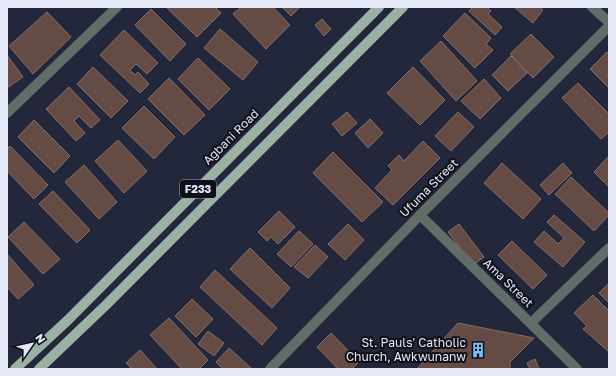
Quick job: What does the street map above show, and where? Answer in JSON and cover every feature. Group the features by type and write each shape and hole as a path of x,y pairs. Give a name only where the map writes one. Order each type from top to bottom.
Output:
{"main road":[{"name":"Agbani Road","path":"15,369 68,320 379,7"},
{"name":"F233","path":"39,369 106,305 403,7"}],"street":[{"path":"592,7 609,22"},
{"path":"7,113 112,9"},
{"name":"Ufuma Street","path":"270,369 420,215 609,26"},
{"name":"Ama Street","path":"420,215 577,369"},
{"path":"531,323 609,248"}],"building":[{"path":"166,7 215,7 221,13 197,37"},
{"path":"241,7 273,7 290,25 266,49 233,14"},
{"path":"282,7 300,7 291,16"},
{"path":"473,7 487,7 491,11 488,14 502,27 495,35 469,11"},
{"path":"514,7 539,7 543,10 533,23"},
{"path":"151,9 186,44 170,61 135,25"},
{"path":"47,12 71,37 33,74 9,46"},
{"path":"465,13 491,38 486,44 493,50 475,68 443,36"},
{"path":"322,19 331,29 324,36 315,25"},
{"path":"220,29 258,62 243,80 204,48"},
{"path":"124,30 158,63 147,74 136,64 130,70 135,75 138,72 149,84 140,93 100,55"},
{"path":"531,34 554,57 533,78 510,54"},
{"path":"441,41 477,81 456,101 420,61"},
{"path":"607,52 609,54 609,88 590,69"},
{"path":"7,55 23,77 7,88"},
{"path":"511,56 527,73 508,91 492,75"},
{"path":"198,58 230,89 209,110 178,79"},
{"path":"93,67 128,101 111,118 77,84"},
{"path":"413,67 445,100 420,125 387,93"},
{"path":"169,78 205,115 184,135 148,99"},
{"path":"484,79 501,98 480,119 461,101"},
{"path":"578,83 609,114 609,132 601,139 562,98"},
{"path":"69,87 100,120 91,128 79,116 74,121 85,133 76,141 46,109"},
{"path":"144,106 175,137 154,159 122,128"},
{"path":"347,112 357,123 342,136 332,124"},
{"path":"458,112 474,127 451,151 435,136"},
{"path":"370,119 383,133 368,148 355,133"},
{"path":"34,120 70,156 54,173 18,137"},
{"path":"118,140 147,171 124,193 95,161"},
{"path":"423,141 440,158 393,205 375,188 392,170 388,166 399,155 404,161"},
{"path":"10,146 48,185 34,199 7,171 7,149"},
{"path":"333,152 383,202 362,222 313,173"},
{"path":"609,156 609,187 594,172"},
{"path":"502,163 541,199 523,219 484,183"},
{"path":"563,163 572,173 549,195 540,185"},
{"path":"84,165 117,202 99,219 65,182"},
{"path":"571,177 609,213 609,215 594,231 555,194"},
{"path":"53,191 90,230 77,243 39,204"},
{"path":"279,211 295,227 278,244 271,237 267,241 258,232"},
{"path":"554,215 585,242 563,267 534,242 544,231 558,244 564,238 547,222"},
{"path":"24,222 60,259 43,274 8,237"},
{"path":"348,224 364,240 345,260 328,244"},
{"path":"459,224 484,257 473,265 448,232"},
{"path":"299,231 313,244 291,267 277,254"},
{"path":"512,241 547,275 533,289 498,255"},
{"path":"315,245 328,257 308,278 294,267"},
{"path":"250,248 290,288 272,308 230,269"},
{"path":"7,254 34,285 18,299 7,287"},
{"path":"215,270 277,328 262,345 200,287"},
{"path":"609,283 609,303 599,293"},
{"path":"593,295 609,311 609,352 583,329 587,326 574,313"},
{"path":"192,299 213,319 196,337 175,316"},
{"path":"169,318 208,360 199,369 182,369 150,335"},
{"name":"St. Pauls' Catholic Church, Awkwunanw","path":"458,323 534,338 510,362 510,369 417,369"},
{"path":"208,331 224,343 214,356 198,344"},
{"path":"331,333 359,362 352,369 338,369 317,347"},
{"path":"229,348 251,368 223,369 216,362"},
{"path":"140,350 157,369 132,369 126,363"},
{"path":"535,359 539,369 530,369 527,363"}],"place":[{"name":"St. Pauls' Catholic Church, Awkwunanw","path":"478,350"}]}
